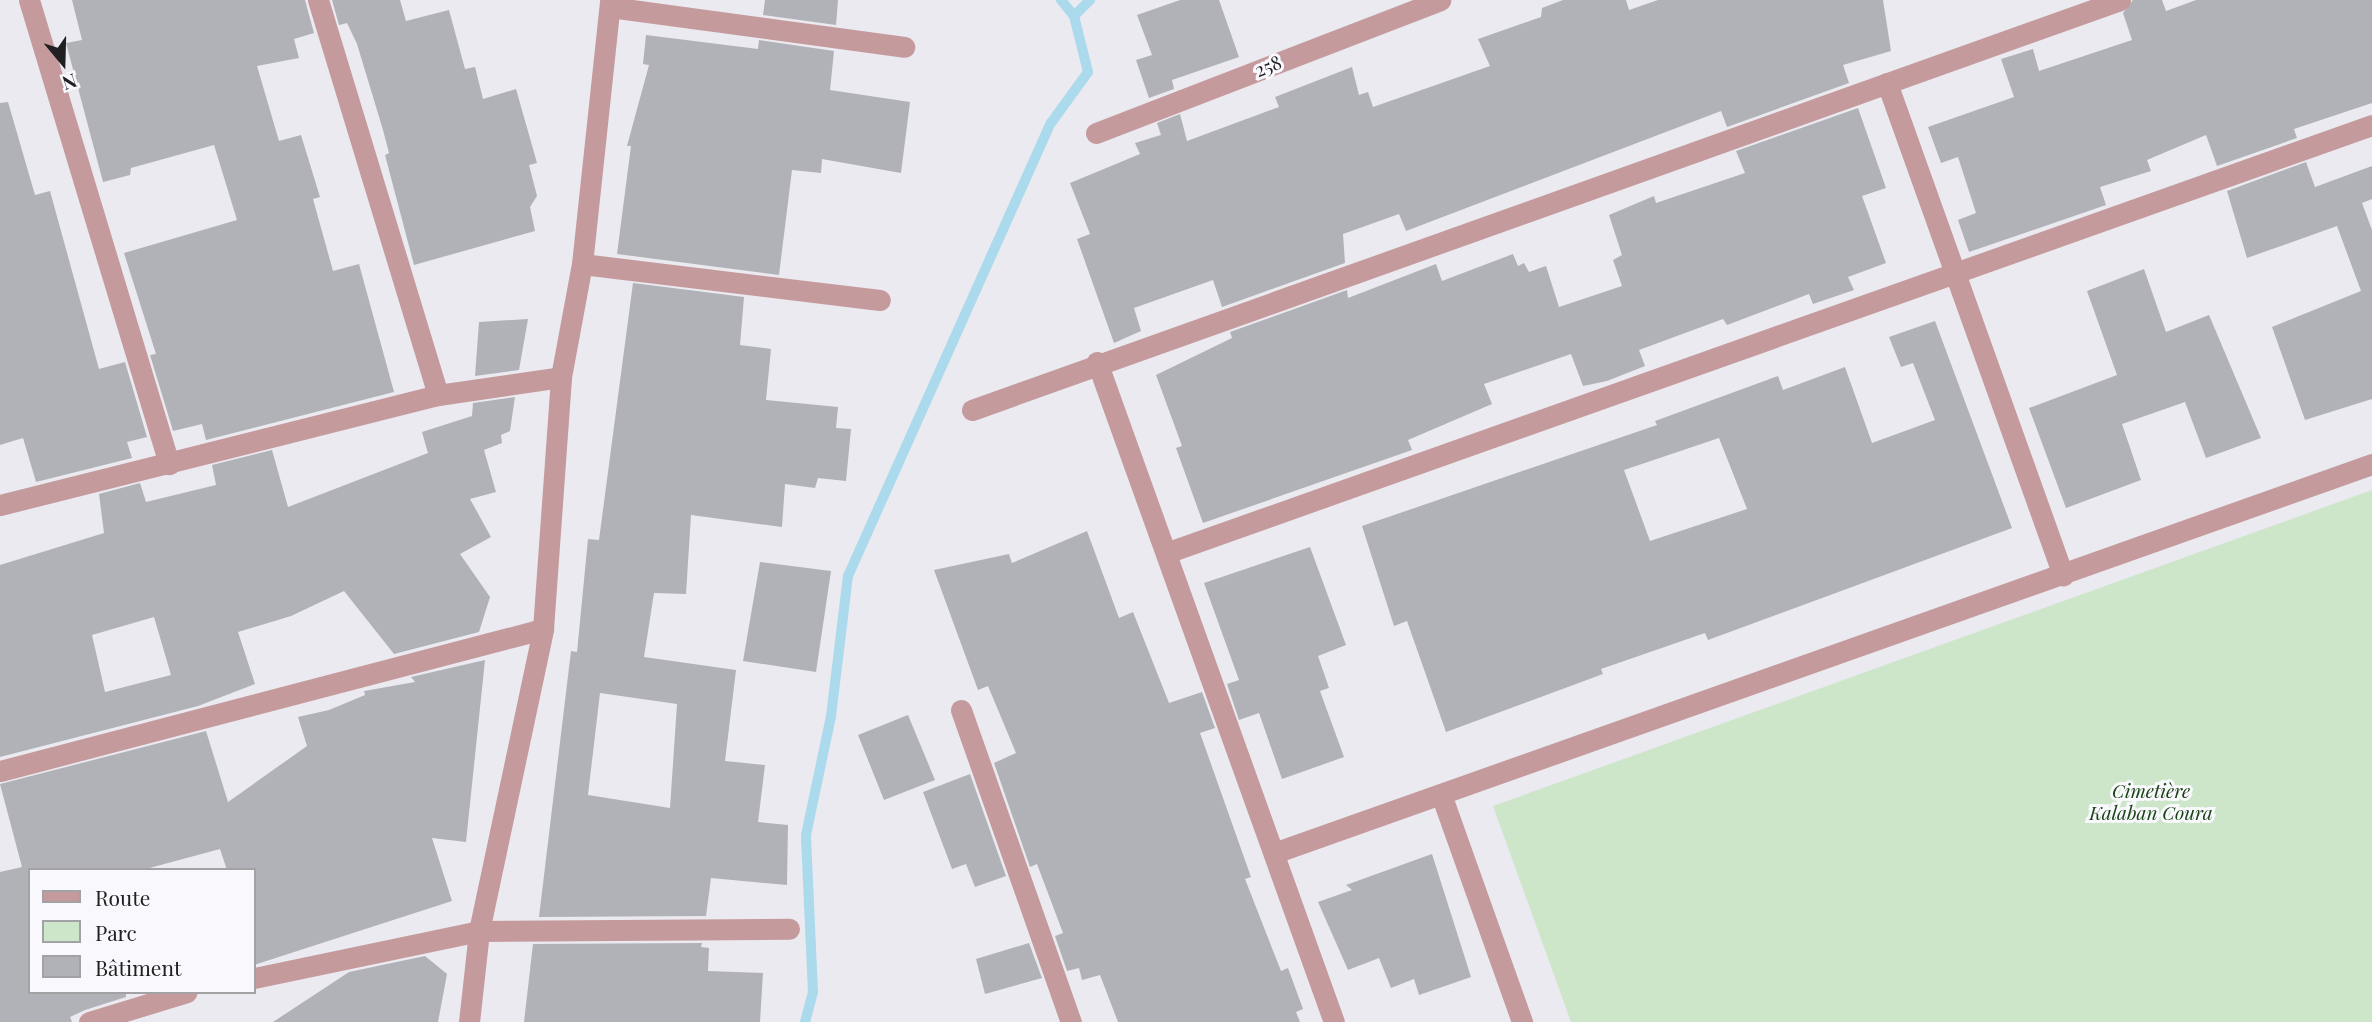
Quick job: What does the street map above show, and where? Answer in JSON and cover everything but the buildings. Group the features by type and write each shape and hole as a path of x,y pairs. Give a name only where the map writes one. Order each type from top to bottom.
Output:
{"street":[{"path":"29,0 169,464"},
{"path":"318,0 438,395"},
{"name":"258","path":"1096,132 1440,0"},
{"path":"972,410 1097,362 2120,0"},
{"path":"469,1022 479,931 543,629 561,377 582,264 610,4 904,47"},
{"path":"1887,83 2063,575"},
{"path":"1166,553 2372,125"},
{"path":"582,264 880,300"},
{"path":"1097,362 1334,1022"},
{"path":"0,505 438,395 561,377"},
{"path":"1274,853 1441,797 2372,464"},
{"path":"0,771 543,629"},
{"path":"961,710 1070,1022"},
{"path":"1441,797 1522,1022"},
{"path":"256,978 479,931 789,929"},
{"path":"89,1022 180,994"}],"green space":[{"name":"Cimetière Kalaban Coura","path":"2372,490 2372,1022 1571,1022 1493,806"}],"waterway":[{"path":"805,1022 813,992 806,835 831,716 848,576 1051,123 1088,72 1074,16 1061,0"},
{"path":"1074,16 1090,0"}]}
